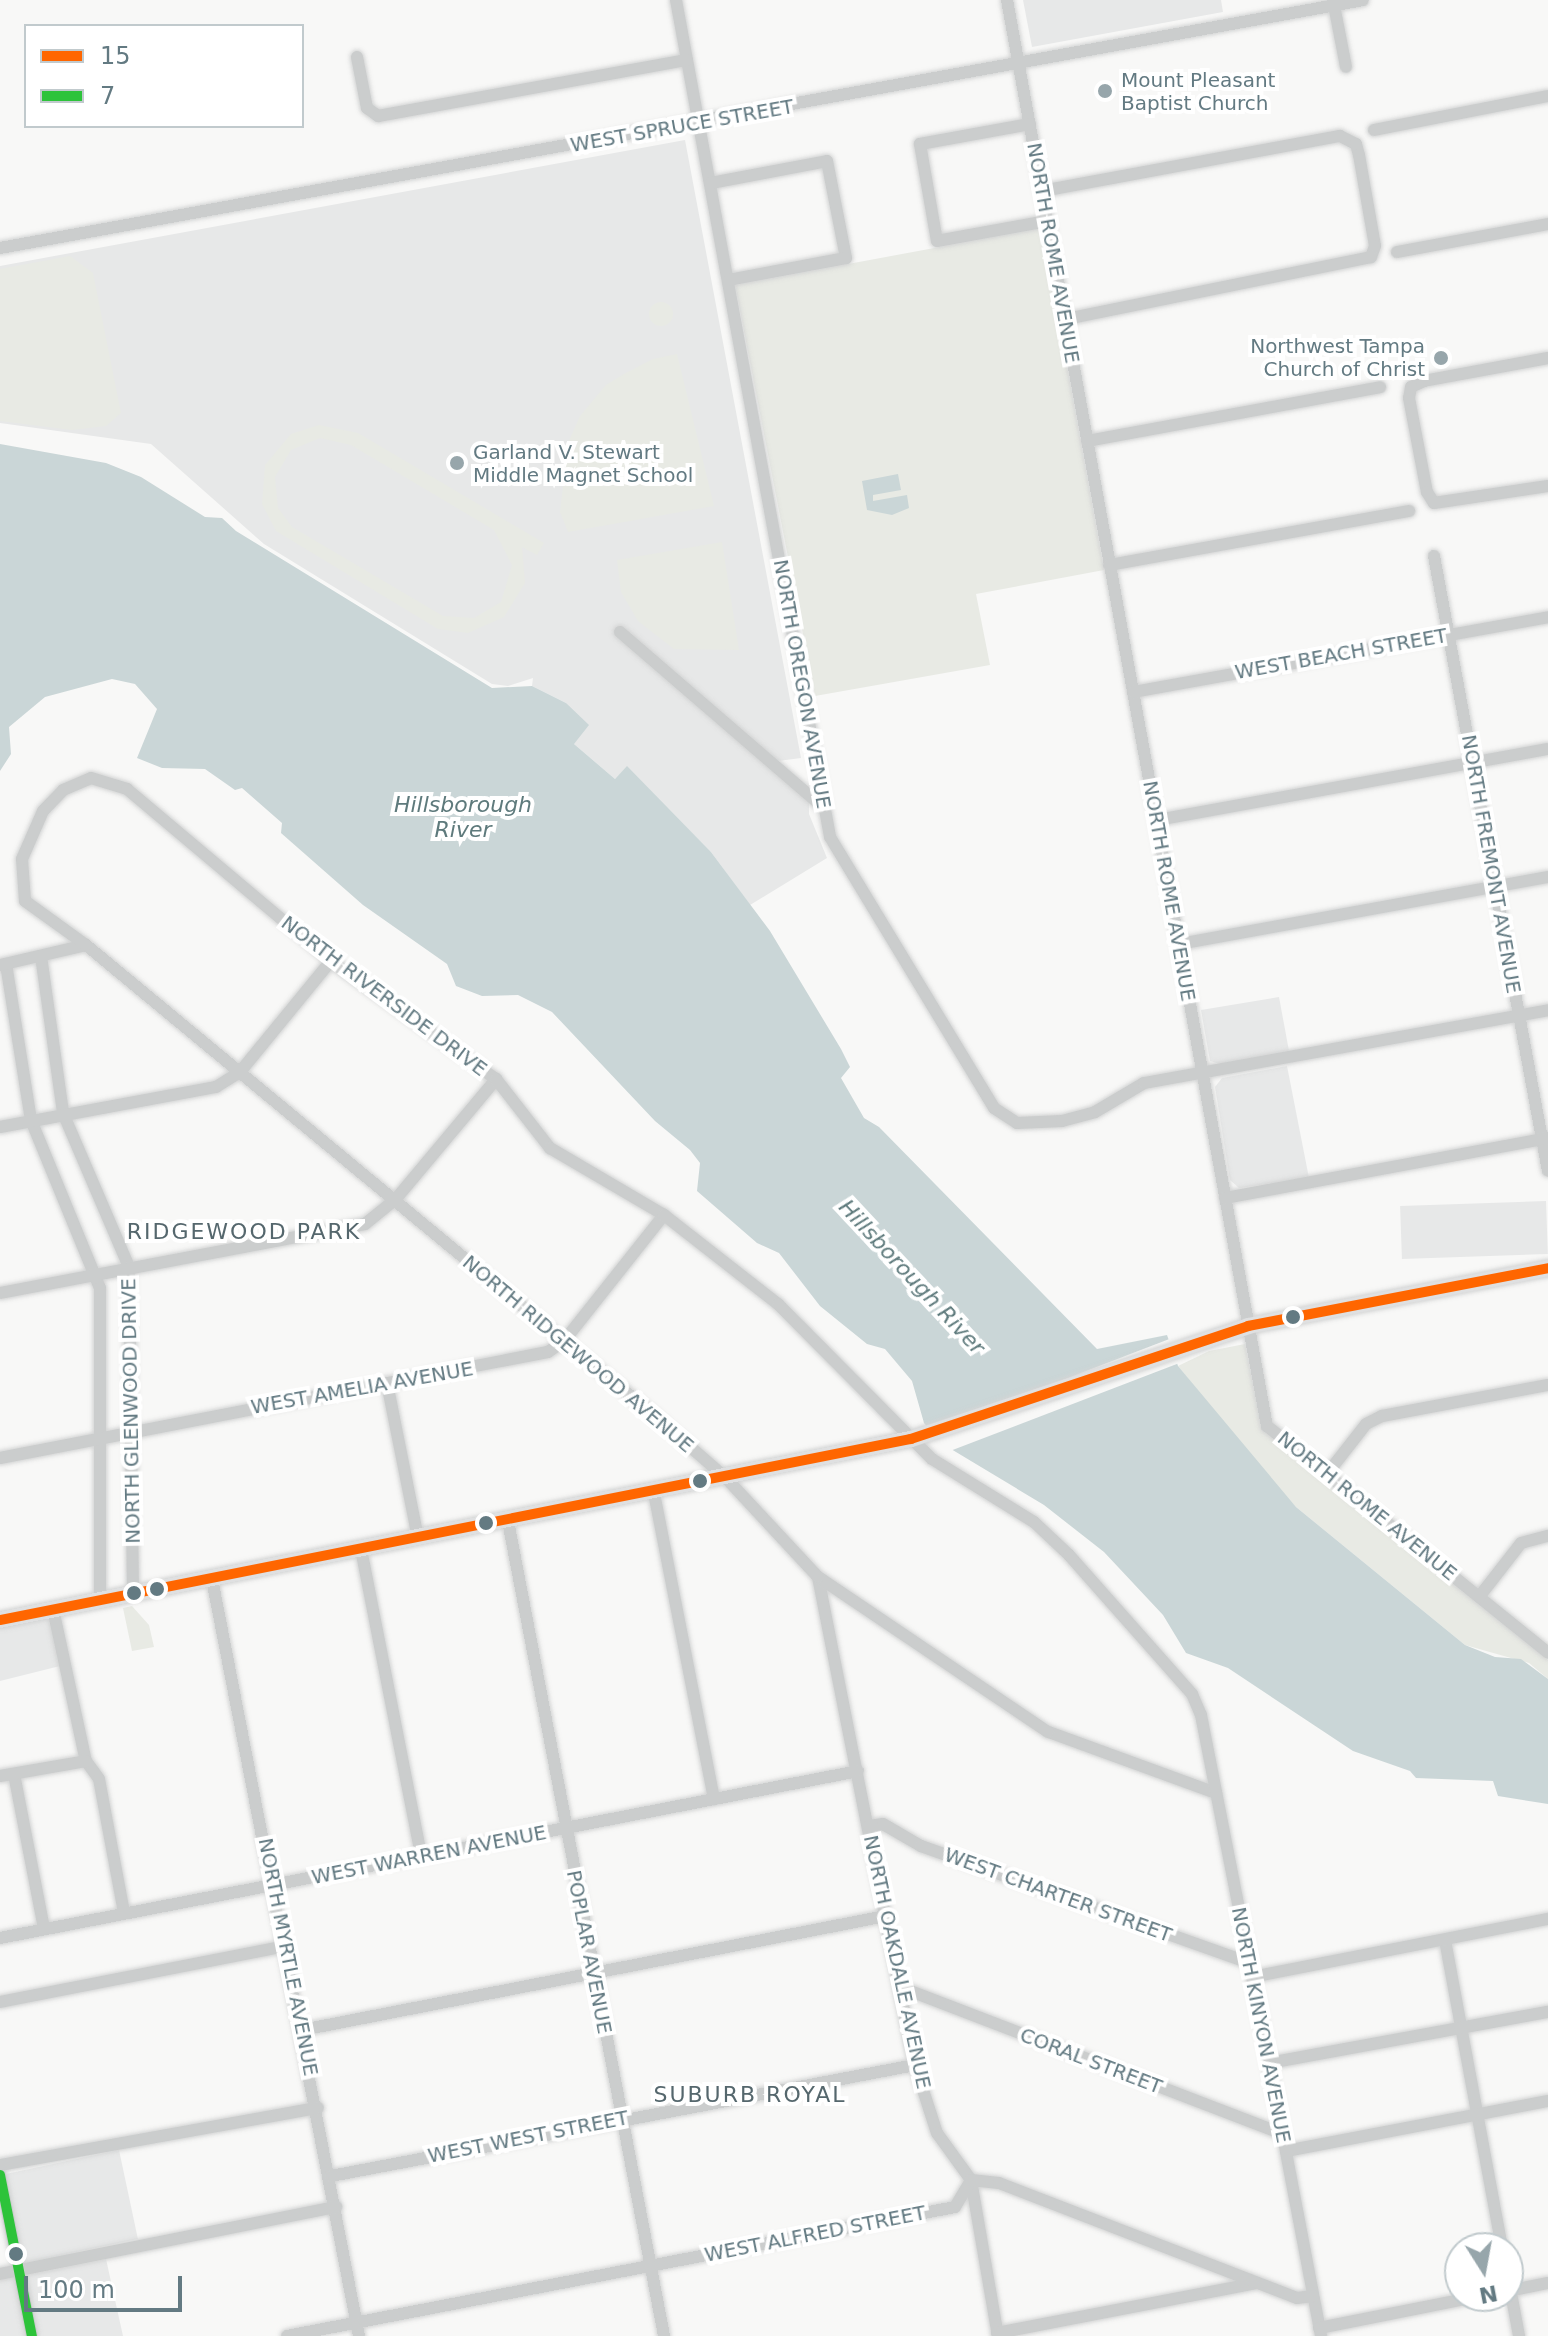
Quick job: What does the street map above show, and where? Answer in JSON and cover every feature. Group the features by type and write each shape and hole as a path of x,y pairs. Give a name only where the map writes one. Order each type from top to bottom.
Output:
{"main road":[{"path":"0,1620 654,1493 911,1439 1248,1326 1548,1268"}],"street":[{"name":"NORTH OREGON AVENUE","path":"676,0 824,808 839,855 981,1089 1005,1118 1035,1125 1086,1116 1144,1083 1548,1010"},
{"name":"NORTH ROME AVENUE","path":"1007,0 1267,1426 1548,1653"},
{"name":"WEST SPRUCE STREET","path":"0,248 1363,0"},
{"path":"1334,3 1346,67"},
{"path":"357,57 367,108 378,116 687,60"},
{"path":"1374,130 1548,96"},
{"path":"1030,124 920,144 937,241 1047,221"},
{"path":"1042,191 1340,136 1356,144 1375,246 1371,257 1065,319"},
{"path":"711,183 827,161 846,258 729,280"},
{"path":"1397,252 1548,224"},
{"path":"1548,358 1411,387 1427,492 1434,503 1548,486"},
{"path":"1087,441 1380,387"},
{"path":"1109,565 1409,511"},
{"name":"NORTH FREMONT AVENUE","path":"1434,556 1518,1015 1545,1138 1548,1171"},
{"name":"WEST BEACH STREET","path":"1133,692 1548,617"},
{"path":"620,632 824,808"},
{"path":"1157,820 1548,749"},
{"name":"NORTH RIVERSIDE DRIVE","path":"43,811 63,790 91,778 127,789 331,961 496,1079 550,1148 664,1215 778,1304 932,1459 1034,1522 1069,1555 1192,1694 1201,1715"},
{"name":"NORTH RIDGEWOOD AVENUE","path":"43,811 22,859 25,901 86,945 726,1478 818,1577 1048,1732 1216,1793"},
{"path":"1179,944 1548,877"},
{"path":"3,965 86,945"},
{"name":"NORTH GLENWOOD DRIVE","path":"41,956 63,1113 129,1267 133,1593"},
{"path":"0,1127 216,1087 240,1072 331,961"},
{"name":"NORTH GLENWOOD DRIVE","path":"3,965 31,1120 100,1288 97,1438 100,1600"},
{"path":"0,1293 365,1224 395,1200 496,1079"},
{"path":"1225,1198 1545,1138"},
{"name":"WEST AMELIA AVENUE","path":"0,1458 131,1430 548,1352 564,1341 664,1215"},
{"path":"387,1383 418,1538"},
{"path":"1327,1474 1366,1424 1382,1416 1548,1385"},
{"path":"654,1493 714,1799"},
{"name":"POPLAR AVENUE","path":"508,1521 564,1828 664,2336"},
{"path":"1479,1597 1521,1543 1548,1536"},
{"path":"361,1549 421,1856"},
{"name":"NORTH OAKDALE AVENUE","path":"818,1577 915,2065 937,2133 971,2180 998,2335"},
{"name":"NORTH MYRTLE AVENUE","path":"212,1579 318,2108 357,2329"},
{"path":"53,1609 86,1761 99,1779 124,1913"},
{"name":"NORTH KINYON AVENUE","path":"1201,1715 1320,2332"},
{"path":"0,1776 86,1761"},
{"name":"WEST WARREN AVENUE","path":"0,1938 858,1771"},
{"path":"14,1774 44,1929"},
{"name":"WEST CHARTER STREET","path":"869,1826 883,1824 921,1846 1249,1963"},
{"path":"302,2030 886,1916"},
{"path":"1252,1977 1548,1919"},
{"path":"1445,1940 1499,2232"},
{"path":"0,2002 285,1946"},
{"name":"CORAL STREET","path":"900,1987 1283,2134"},
{"path":"1269,2063 1548,2012"},
{"name":"WEST WEST STREET","path":"331,2176 915,2065"},
{"path":"1286,2151 1548,2101"},
{"path":"0,2165 318,2108"},
{"path":"0,2175 32,2336"},
{"path":"971,2180 999,2183 1297,2298 1313,2296"},
{"name":"WEST ALFRED STREET","path":"287,2336 357,2329 650,2265 955,2207 971,2180"},
{"path":"0,2274 336,2207"},
{"path":"998,2335 1256,2283"},
{"path":"1524,2285 1548,2283"},
{"path":"1320,2332 1444,2304"},
{"path":"1514,2312 1519,2336"}],"shaded area":[{"path":"1023,0 1221,0 1223,12 1032,47"},
{"name":"Garland V. Stewart Middle Magnet School","path":"685,140 801,758 778,761 809,802 809,814 827,858 750,905 711,852 627,767 615,779 574,744 566,703 532,686 533,678 508,686 492,684 264,544 151,444 0,423 0,266"},
{"path":"1042,228 1104,570 976,594 990,665 815,696 735,285"},
{"path":"70,256 93,273 121,413 106,426 72,430 0,421 0,269"},
{"path":"661,302 669,306 673,314 669,322 661,326 653,322 649,314 653,306"},
{"path":"677,354 714,506 568,532 560,512 568,443 580,416 606,385 653,359"},
{"path":"319,425 358,433 544,543 537,555 522,547 525,583 504,617 468,633 438,629 276,531 262,504 265,465 291,434","holes":["320,438 351,445 494,530 512,565 501,602 474,618 443,616 292,527 278,508 275,477 291,450"]},
{"path":"722,542 739,650 674,649 638,621 621,592 617,560"},
{"path":"1279,997 1289,1051 1220,1064 1210,1061 1201,1010"},
{"path":"1287,1066 1309,1178 1239,1188 1230,1180 1215,1087 1222,1078"},
{"path":"1546,1201 1548,1254 1402,1259 1400,1206"},
{"path":"1245,1344 1262,1430 1548,1660 1548,1679 1529,1663 1465,1645 1296,1507 1259,1467 1178,1366 1209,1351"},
{"path":"132,1606 149,1625 154,1647 132,1651 123,1608"},
{"path":"49,1616 60,1666 0,1681 0,1626"},
{"path":"119,2150 138,2239 23,2263 5,2174"},
{"path":"106,2259 123,2336 38,2336 26,2275"},
{"path":"15,2277 27,2336 0,2336 0,2280"}],"water":[{"name":"Hillsborough River","path":"0,444 106,463 141,477 205,517 222,518 236,531 492,688 532,686 566,703 589,725 574,744 615,779 627,766 711,852 770,931 841,1049 850,1067 841,1078 864,1118 879,1127 1097,1349 1167,1335 1178,1366 1296,1507 1465,1645 1495,1657 1521,1659 1548,1679 1548,1804 1498,1796 1493,1781 1416,1778 1410,1771 1353,1751 1228,1668 1186,1653 1163,1615 1104,1552 1044,1505 941,1443 924,1423 912,1381 885,1349 867,1344 820,1306 779,1253 757,1243 697,1191 700,1163 690,1150 655,1121 552,1012 518,995 482,996 456,986 447,964 363,905 281,833 282,823 242,788 235,790 205,769 162,768 137,758 157,709 135,684 112,679 45,697 9,727 11,754 0,771"},
{"path":"898,474 901,490 873,495 873,501 907,495 909,508 892,515 867,510 862,481"}],"pier":[{"path":"1172,1338 1181,1362 933,1458 924,1433"}],"transit line":[{"name":"15","path":"0,1620 911,1439 1248,1326 1548,1268"},
{"name":"7","path":"0,2175 32,2336"}],"place":[{"name":"Mount Pleasant Baptist Church","path":"1105,91"},
{"name":"Northwest Tampa Church of Christ","path":"1441,358"},
{"name":"Garland V. Stewart Middle Magnet School","path":"457,463"}],"district":[{"name":"RIDGEWOOD PARK","path":"244,1232"},
{"name":"SUBURB ROYAL","path":"750,2095"}]}
